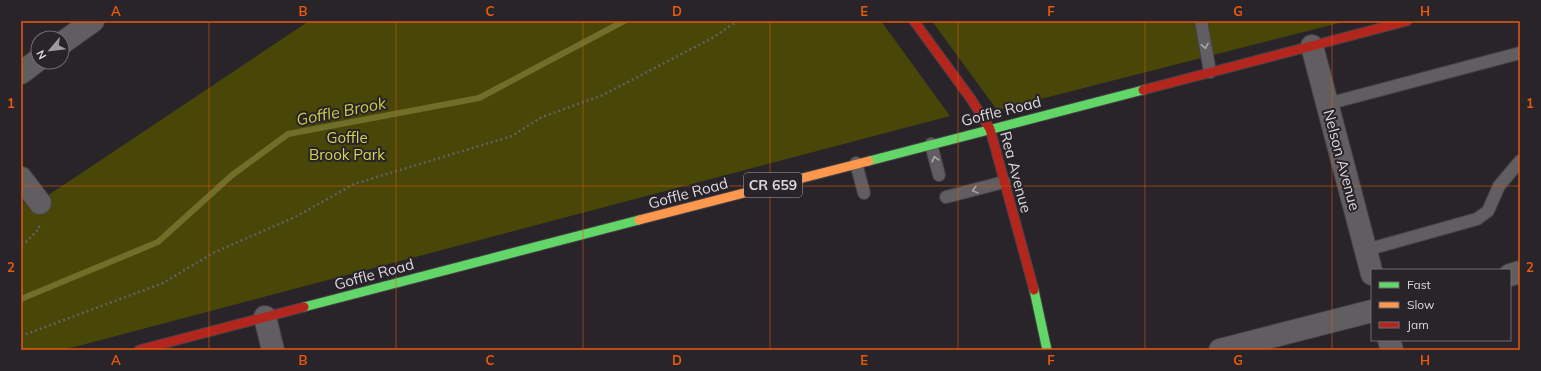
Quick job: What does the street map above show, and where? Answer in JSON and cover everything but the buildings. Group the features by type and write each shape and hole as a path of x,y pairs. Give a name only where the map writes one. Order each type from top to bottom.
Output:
{"main road":[{"name":"Rea Avenue","path":"914,21 971,99 990,129 1047,350"},
{"name":"Goffle Road","path":"139,350 1407,21"}],"street":[{"path":"70,37 93,21"},
{"name":"Nelson Avenue","path":"1312,46 1371,270"},
{"path":"21,73 30,66"},
{"path":"21,178 40,203"},
{"path":"1220,350 1371,310"},
{"path":"265,317 273,350"}],"lane":[{"path":"1201,21 1210,72"},
{"path":"1327,104 1520,53"},
{"path":"931,144 939,175"},
{"path":"1366,250 1477,219 1488,210 1499,186 1520,161"},
{"path":"856,163 864,193"},
{"path":"946,197 1004,182"}],"path":[{"path":"21,336 162,283 213,253 295,217 354,184 512,136 542,117 603,95 714,38 737,21"},
{"path":"21,244 26,242 39,228 40,203"}],"green space":[{"name":"Goffle Brook Park","path":"309,21 881,21 950,116 63,350 21,350 21,199 29,208"},
{"path":"932,21 1347,21 997,110"}],"waterway":[{"name":"Goffle Brook","path":"21,299 158,242 231,176 288,134 479,98 624,21"}],"traffic: fast":[{"path":"869,161 1143,90"},
{"path":"304,307 639,220"},
{"path":"1034,290 1047,350"}],"traffic: slow":[{"path":"639,220 869,161"}],"traffic: jam":[{"path":"914,21 971,99 990,129 1034,290"},
{"path":"1143,90 1407,21"},
{"path":"139,350 304,307"}]}
